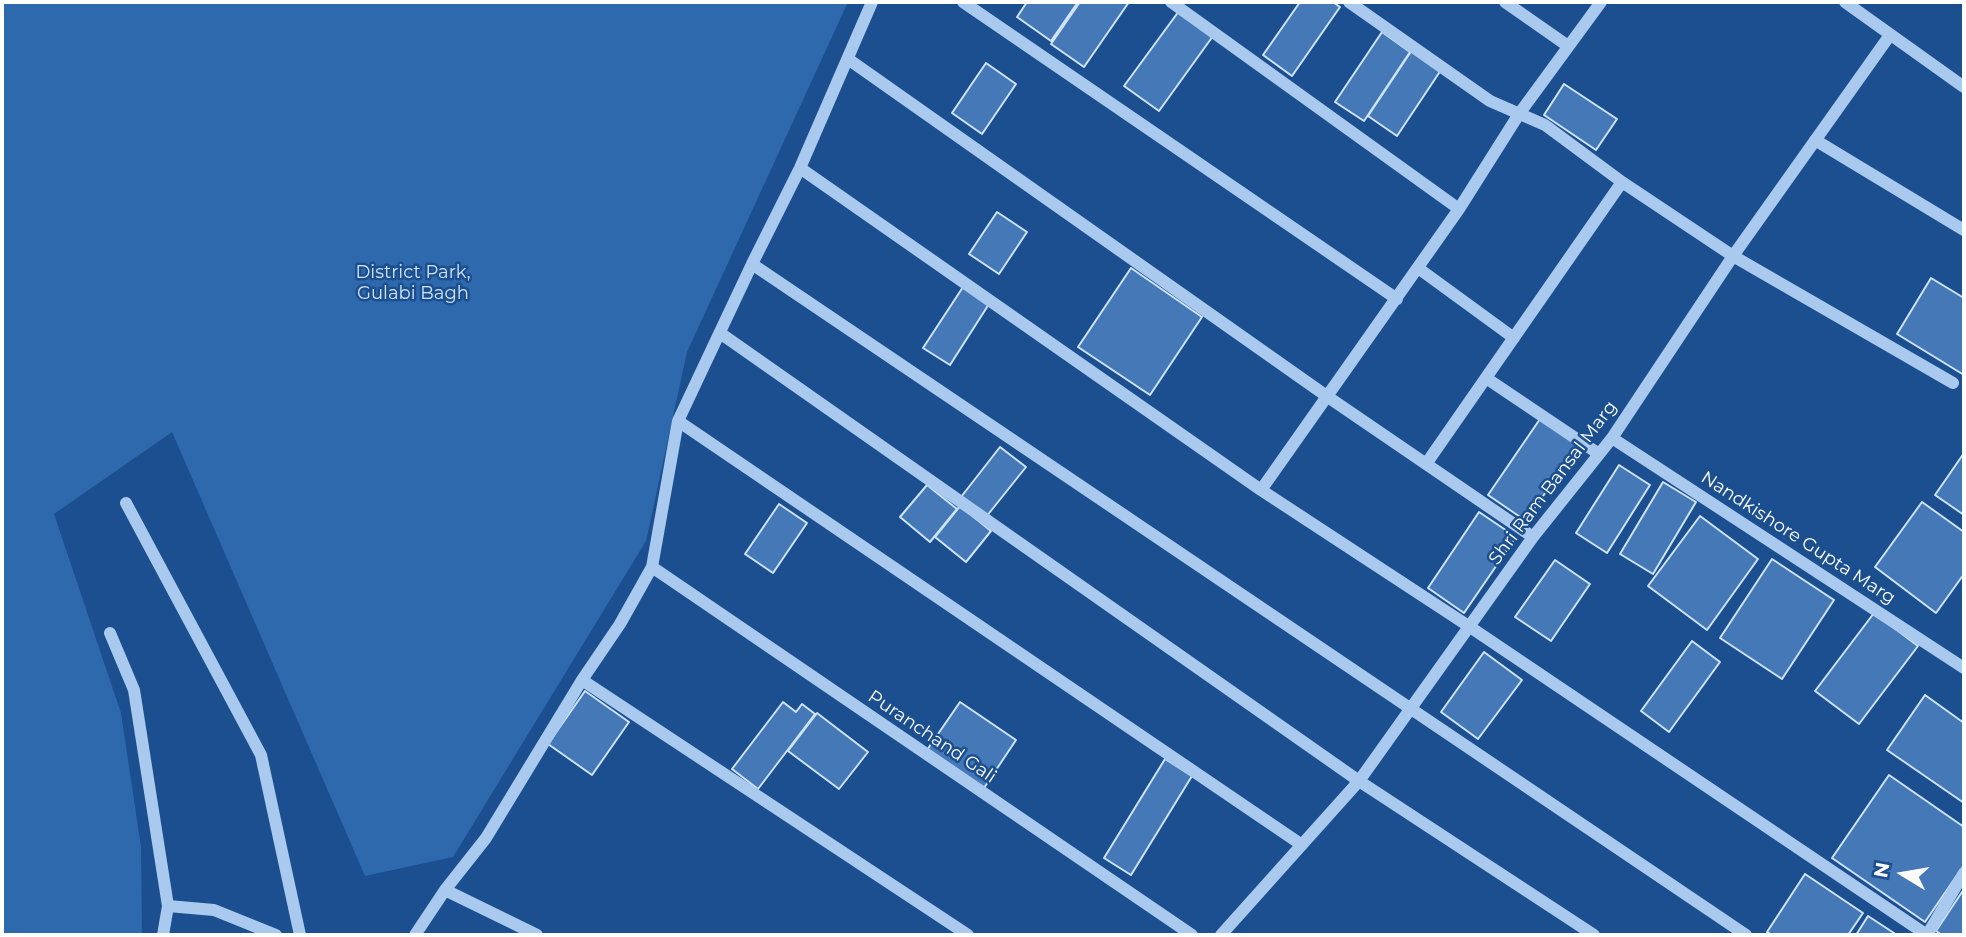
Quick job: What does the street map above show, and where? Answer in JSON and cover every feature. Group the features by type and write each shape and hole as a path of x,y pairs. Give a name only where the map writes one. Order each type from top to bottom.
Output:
{"street":[{"path":"415,935 445,890 486,838 582,680 620,624 652,567 678,421 800,169 872,2"},
{"path":"963,2 1397,299"},
{"path":"1171,2 1460,209"},
{"path":"1349,2 1490,101 1545,125 1622,182 1733,256 1953,383"},
{"path":"1506,2 1568,46"},
{"path":"1261,490 1460,209 1519,114 1601,2"},
{"path":"1845,2 1964,87"},
{"name":"Shri Ram Bansal Marg","path":"1221,935 1359,781 1533,537 1612,438 1733,256 1890,34"},
{"path":"848,59 1328,397 1533,537"},
{"path":"1815,140 1964,230"},
{"path":"800,169 1261,490 1470,627 1927,935 1964,873"},
{"path":"1426,464 1622,182"},
{"path":"752,264 1746,935"},
{"path":"1418,268 1514,338"},
{"path":"720,332 1359,781 1594,935"},
{"path":"1486,378 1599,454"},
{"path":"678,421 1302,845"},
{"name":"Nandkishore Gupta Marg","path":"1612,438 1964,668"},
{"path":"126,503 261,755 300,935"},
{"name":"Puranchand Gali","path":"652,567 1192,935"},
{"path":"110,632 134,690 168,906 163,935"},
{"path":"582,680 968,935"},
{"path":"445,890 537,935"},
{"path":"168,906 214,910 276,935"}],"green space":[{"name":"District Park, Gulabi Bagh","path":"2,2 848,2 687,352 646,541 453,857 365,876 172,432 54,514 121,713 141,847 142,935 2,935"}],"building":[{"path":"1027,2 1078,2 1051,41 1017,17"},
{"path":"1080,2 1129,2 1084,67 1051,44"},
{"path":"1300,2 1333,2 1340,7 1292,76 1263,55"},
{"path":"1179,11 1213,36 1159,111 1124,86"},
{"path":"1382,32 1410,52 1364,121 1335,102"},
{"path":"1412,50 1441,70 1397,136 1368,116"},
{"path":"986,63 1016,84 982,134 952,113"},
{"path":"1564,84 1617,119 1596,150 1544,115"},
{"path":"997,212 1027,232 999,274 969,254"},
{"path":"1131,268 1202,317 1150,395 1078,347"},
{"path":"1931,278 1964,298 1964,375 1897,334"},
{"path":"963,287 989,304 950,365 923,348"},
{"path":"1540,419 1578,445 1526,521 1488,495"},
{"path":"1000,447 1026,467 986,517 961,497"},
{"path":"1964,453 1964,515 1935,495"},
{"path":"1619,465 1650,485 1607,553 1576,533"},
{"path":"1663,482 1696,502 1653,574 1620,554"},
{"path":"927,485 957,509 930,542 900,517"},
{"path":"1922,502 1964,532 1964,574 1936,613 1875,567"},
{"path":"779,504 807,523 773,573 745,554"},
{"path":"960,506 991,531 966,562 935,537"},
{"path":"1479,512 1516,537 1464,613 1428,588"},
{"path":"1700,516 1758,559 1707,630 1648,586"},
{"path":"1772,559 1834,600 1782,679 1720,638"},
{"path":"1555,560 1590,584 1551,641 1515,617"},
{"path":"1874,613 1918,646 1859,724 1815,691"},
{"path":"1692,641 1720,662 1669,732 1641,711"},
{"path":"1484,652 1522,680 1478,739 1441,712"},
{"path":"585,691 629,722 592,775 548,744"},
{"path":"1925,695 1964,723 1964,803 1887,750"},
{"path":"783,702 796,712 802,704 815,714 758,789 732,769"},
{"path":"960,702 1016,740 984,788 927,750"},
{"path":"817,713 868,752 839,789 788,751"},
{"path":"1165,759 1192,776 1131,875 1104,858"},
{"path":"1889,775 1964,827 1964,865 1925,922 1832,858"},
{"path":"1805,874 1863,913 1848,935 1772,935 1767,932"},
{"path":"1964,889 1964,935 1942,935 1936,931"},
{"path":"1868,916 1897,935 1856,935"}]}
